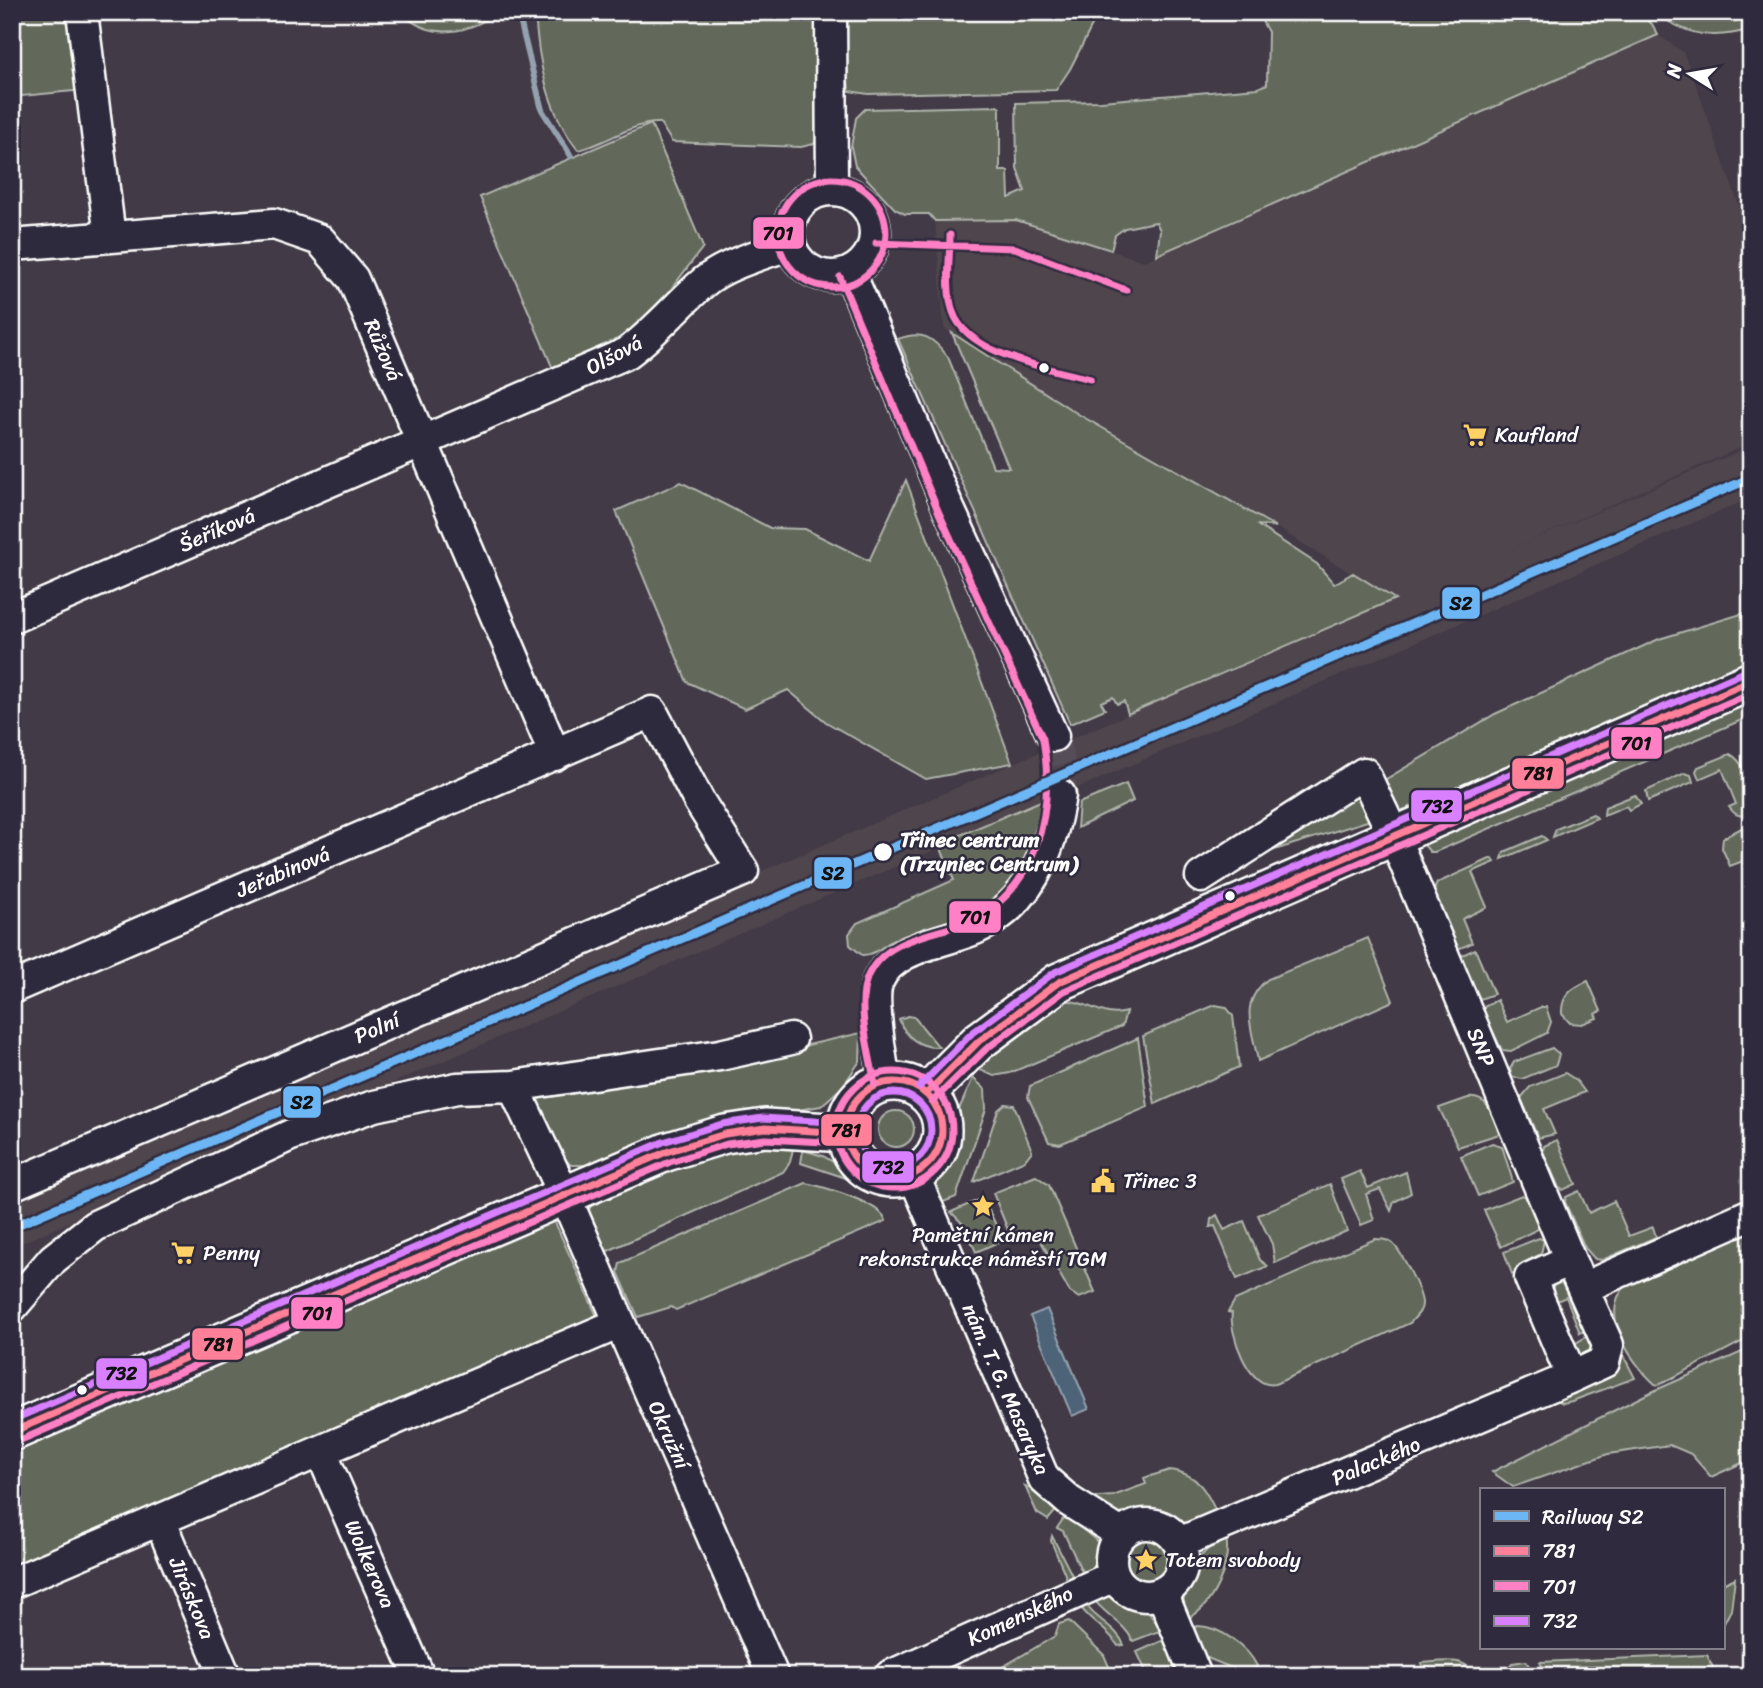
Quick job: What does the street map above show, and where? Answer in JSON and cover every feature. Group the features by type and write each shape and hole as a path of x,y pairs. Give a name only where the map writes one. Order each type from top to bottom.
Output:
{"main road":[{"path":"926,1094 988,1034 1059,982 1393,834 1751,681"},
{"path":"899,1082 926,1094 942,1121 942,1138 927,1166 898,1178 869,1171 857,1161 846,1133 852,1107 860,1096 885,1083 899,1082"},
{"path":"12,1432 666,1152 725,1134 765,1128 846,1133"}],"street":[{"path":"82,12 110,237"},
{"path":"831,12 832,190"},
{"path":"832,190 858,198 873,220 876,233 872,250 863,264 850,273 831,277 813,273 798,261 790,244 789,229 793,214 803,201 816,192 832,190"},
{"name":"Růžová","path":"12,245 274,224 320,240 353,279 555,755"},
{"name":"Olšová","path":"422,441 627,353 650,336 706,281 734,265 790,244"},
{"path":"850,273 949,509 1053,736"},
{"name":"Šeříková","path":"12,618 422,441"},
{"name":"Jeřabinová","path":"12,988 652,712 699,802 743,871"},
{"name":"SNP","path":"1201,877 1364,773 1393,834 1583,1288"},
{"path":"885,1083 877,1012 877,982 895,960 977,929 1008,907 1037,874 1055,832 1060,795"},
{"name":"Polní","path":"12,1185 743,871"},
{"path":"12,1307 52,1259 95,1226 291,1135 374,1106 457,1088 513,1086 720,1055 791,1039"},
{"name":"Okružní","path":"513,1086 564,1194 773,1676"},
{"name":"nám. T. G. Masaryka","path":"913,1174 1044,1479 1069,1502 1121,1534"},
{"path":"1583,1288 1751,1214"},
{"path":"1570,1260 1530,1278 1572,1377"},
{"name":"Palackého","path":"1179,1543 1604,1362 1608,1345 1583,1288"},
{"path":"12,1583 620,1323"},
{"name":"Wolkerova","path":"321,1452 419,1676"},
{"name":"Jiráskova","path":"160,1521 225,1676"},
{"path":"1153,1524 1172,1534 1179,1543 1183,1555 1179,1577 1162,1593 1140,1597 1120,1586 1114,1576 1111,1554 1121,1534 1131,1527 1153,1524"},
{"name":"Komenského","path":"890,1676 1114,1576"},
{"path":"1162,1593 1196,1676"}],"shaded area":[{"path":"1658,35 1683,52 1751,239 1751,443 1509,550 1751,446 1751,498 12,1247 12,1193 1394,600 1276,527 1078,413 944,328 935,221 1016,220 1144,261"}],"green space":[{"path":"12,12 72,12 83,90 12,97"},
{"path":"400,12 499,12 474,26 448,32 424,27"},
{"path":"535,12 819,12 818,136 814,144 801,147 672,142 660,123 650,123 578,150 559,119 546,85"},
{"path":"851,12 1099,12 1070,69 1056,90 868,94 849,91 843,20"},
{"path":"1257,12 1636,12 1652,24 1658,35 1157,255 1160,230 1156,222 1125,228 1115,235 1111,250 1016,220 935,221 929,214 905,214 895,209 855,166 851,147 856,118 865,109 997,106 1000,108 1000,171 1008,171 1009,198 1025,191 1017,168 1016,103 1101,101 1258,88 1267,84 1268,32"},
{"path":"1653,12 1751,12 1751,29 1724,35 1700,34 1677,26"},
{"path":"651,124 703,247 639,331 553,369 480,197"},
{"path":"952,333 1078,414 1276,527 1257,525 1317,564 1334,584 1353,573 1395,599 1128,714 1124,701 1117,704 1113,697 1101,702 1105,709 1070,724 898,339 920,335 932,340 943,350 993,467 1009,468"},
{"path":"906,480 1012,763 926,779 826,722 788,690 745,709 687,682 616,511 681,482 770,528 805,529 869,561"},
{"path":"1751,611 1751,664 1431,801 1259,855 1495,714 1659,639"},
{"path":"1751,700 1751,716 1435,852 1430,852 1425,846 1427,840"},
{"path":"1730,754 1741,765 1749,782 1751,800 1747,815 1736,814 1729,807 1736,804 1722,769 1699,779 1696,771 1698,767"},
{"path":"1685,773 1691,775 1693,782 1648,801 1646,791"},
{"path":"1126,784 1133,801 1077,828 1079,803"},
{"path":"1635,795 1641,804 1629,810 1626,806 1604,815 1605,807"},
{"path":"1043,800 1025,858 1013,879 998,895 957,919 900,937 867,955 862,955 850,945 849,934 857,923 954,880 939,844"},
{"path":"1593,814 1597,818 1553,837 1556,829"},
{"path":"1751,823 1751,858 1730,866 1722,848 1723,838"},
{"path":"1542,836 1547,840 1502,859 1504,852"},
{"path":"1492,858 1495,862 1472,872 1487,907 1462,919 1472,943 1458,949 1433,893 1437,883"},
{"path":"1368,938 1393,1001 1258,1061 1249,1017 1253,997 1259,988 1268,979"},
{"path":"1475,949 1494,994 1480,999 1460,956"},
{"path":"1588,981 1601,1011 1595,1014 1597,1018 1582,1024 1570,1023 1562,1014 1563,1002 1572,990"},
{"path":"1497,1000 1507,1022 1546,1007 1551,1022 1547,1033 1511,1051 1502,1050 1483,1012 1484,1007"},
{"path":"1061,1001 1070,1001 1110,1013 1126,1012 1122,1026 1010,1073 994,1076 978,1069 1001,1044"},
{"path":"1215,1005 1226,1007 1233,1016 1239,1067 1155,1104 1143,1036"},
{"path":"914,1017 939,1047 926,1046 909,1036 899,1019"},
{"path":"861,1033 860,1061 842,1087 821,1106 761,1116 591,1165 571,1165 557,1152 531,1090 745,1059"},
{"path":"1138,1038 1148,1107 1060,1144 1049,1142 1028,1097 1030,1086"},
{"path":"1552,1048 1559,1054 1556,1065 1522,1079 1512,1077 1510,1069 1514,1062"},
{"path":"1565,1073 1576,1080 1585,1092 1544,1109 1555,1134 1538,1138 1521,1098 1530,1087"},
{"path":"973,1078 985,1089 986,1109 956,1197 941,1203 937,1176 952,1149 960,1107"},
{"path":"1468,1098 1481,1100 1486,1104 1499,1134 1458,1147 1439,1108"},
{"path":"1005,1104 1014,1105 1032,1151 1025,1160 974,1182 998,1110"},
{"path":"896,1111 909,1116 914,1129 909,1142 896,1147 883,1142 878,1129 883,1116"},
{"path":"1557,1140 1576,1184 1563,1190 1559,1188 1543,1151 1544,1146"},
{"path":"1492,1143 1502,1146 1513,1182 1478,1196 1461,1156"},
{"path":"774,1147 793,1149 790,1162 783,1172 601,1254 588,1212 592,1203 659,1174 703,1159"},
{"path":"803,1150 823,1156 876,1188 801,1163"},
{"path":"1360,1171 1368,1188 1406,1172 1411,1193 1394,1202 1391,1211 1380,1189 1366,1194 1374,1220 1361,1225 1341,1179"},
{"path":"1036,1176 1049,1185 1095,1292 1079,1298 1070,1292 1035,1231 1016,1238 1010,1235 993,1193"},
{"path":"806,1183 864,1202 882,1214 886,1221 676,1310 671,1307 638,1317 618,1272 620,1263"},
{"path":"1330,1184 1347,1231 1275,1263 1272,1244 1258,1215"},
{"path":"1579,1191 1589,1213 1614,1201 1629,1236 1653,1227 1656,1237 1602,1260 1595,1259 1585,1248 1565,1202 1566,1197"},
{"path":"1522,1195 1528,1200 1540,1228 1501,1247 1484,1210"},
{"path":"983,1198 1003,1240 976,1252 964,1225 951,1212"},
{"path":"1217,1215 1224,1230 1244,1221 1260,1260 1268,1266 1237,1279 1215,1226 1210,1227 1211,1219"},
{"path":"553,1218 599,1321 12,1572 12,1452"},
{"path":"1751,1224 1751,1337 1659,1385 1655,1384 1628,1351 1616,1323 1615,1309 1619,1296 1627,1285 1624,1280"},
{"path":"1539,1238 1544,1240 1541,1254 1519,1265 1520,1271 1512,1274 1504,1252"},
{"path":"1375,1239 1386,1240 1396,1247 1415,1281 1421,1298 1420,1312 1410,1323 1275,1384 1256,1378 1242,1358 1234,1333 1232,1313 1228,1312 1235,1300"},
{"path":"1563,1279 1591,1329 1580,1333 1566,1297 1552,1303 1553,1286"},
{"path":"1593,1333 1595,1352 1579,1359 1569,1347"},
{"path":"1751,1348 1751,1459 1711,1477 1691,1454 1670,1445 1608,1454 1513,1487 1492,1472 1647,1394"},
{"path":"1621,1351 1635,1378 1572,1401 1563,1403 1554,1399"},
{"path":"1170,1470 1195,1480 1206,1493 1219,1518 1187,1526 1142,1514 1124,1518 1086,1498 1113,1496 1146,1484 1144,1478"},
{"path":"1025,1486 1059,1507 1048,1520 1037,1513"},
{"path":"1066,1515 1099,1543 1098,1562 1084,1576 1063,1531 1057,1528"},
{"path":"1147,1532 1158,1534 1167,1540 1173,1549 1173,1571 1167,1580 1158,1586 1147,1588 1136,1586 1127,1580 1121,1571 1119,1560 1121,1549 1127,1540 1136,1534"},
{"path":"1052,1536 1075,1581 1069,1584 1051,1541"},
{"path":"1226,1538 1226,1560 1218,1584 1204,1606 1186,1619 1184,1595 1191,1571 1205,1552"},
{"path":"1735,1578 1731,1610 1724,1623 1724,1582"},
{"path":"1109,1594 1148,1612 1162,1630 1133,1641 1124,1628 1091,1596"},
{"path":"1083,1599 1124,1645 1118,1646 1110,1635 1084,1612 1080,1606"},
{"path":"1069,1621 1104,1655 1113,1676 987,1676 1055,1636 1059,1624"},
{"path":"1198,1626 1216,1630 1240,1645 1257,1666 1251,1676 1200,1655 1190,1629"},
{"path":"1166,1639 1182,1676 1148,1676 1137,1652"},
{"path":"1707,1655 1717,1676 1546,1676 1540,1662"},
{"path":"1526,1661 1535,1676 1501,1676 1512,1663"},
{"path":"1459,1662 1470,1669 1473,1676 1426,1676 1422,1663"}],"water":[{"path":"1047,1309 1089,1409 1072,1416 1030,1316"}],"waterway":[{"path":"518,12 542,110 571,156"}],"tunnel":[{"path":"1053,736 1061,767 1060,795"}],"rail line":[{"name":"S2","path":"12,1227 1751,478"}],"transit line":[{"name":"701","path":"832,179 853,183 870,195 882,212 886,233 882,254 870,271 853,283 832,287 811,283 794,271 782,254 778,233 782,212 794,195 811,183 832,179"},
{"name":"701","path":"950,235 949,293 953,312 961,327 975,339 1012,358 1090,379"},
{"name":"701","path":"876,243 1015,248 1126,290"},
{"name":"701","path":"840,277 939,513 1043,739 1046,766 1043,822 1036,848 1024,872 1008,893 988,911 962,924 895,947 874,965 867,978 863,1017 875,1085"},
{"name":"732","path":"919,1087 972,1033 1055,972 1747,671"},
{"name":"781","path":"926,1094 979,1041 1059,982 1751,681"},
{"name":"701","path":"933,1101 986,1049 1064,991 1751,693"},
{"name":"701","path":"894,1072 916,1076 935,1089 948,1108 952,1130 948,1152 935,1171 916,1184 894,1188 872,1184 853,1171 840,1152 836,1130 840,1108 853,1089 872,1076 894,1072"},
{"name":"781","path":"894,1082 912,1086 928,1096 938,1112 942,1130 938,1148 928,1164 912,1174 894,1178 876,1174 860,1164 850,1148 846,1130 850,1112 860,1096 876,1086 894,1082"},
{"name":"732","path":"887,1093 901,1093 915,1099 925,1109 931,1130 925,1151 915,1161 901,1167 887,1167 873,1161 863,1151 857,1137 857,1123 863,1109 873,1099 887,1093"},
{"name":"732","path":"12,1420 663,1142 722,1124 763,1118 847,1123"},
{"name":"781","path":"12,1432 666,1152 725,1134 765,1128 846,1133"},
{"name":"701","path":"16,1442 670,1162 727,1144 765,1139 845,1143"}],"place":[{"name":"Kaufland","path":"1475,435"},
{"name":"Třinec centrum (Trzyniec Centrum)","path":"883,852"},
{"name":"Třinec 3","path":"1103,1181"},
{"name":"Pamětní kámen rekonstrukce náměstí TGM","path":"983,1206"},
{"name":"Penny","path":"183,1253"},
{"name":"Totem svobody","path":"1146,1560"}]}
